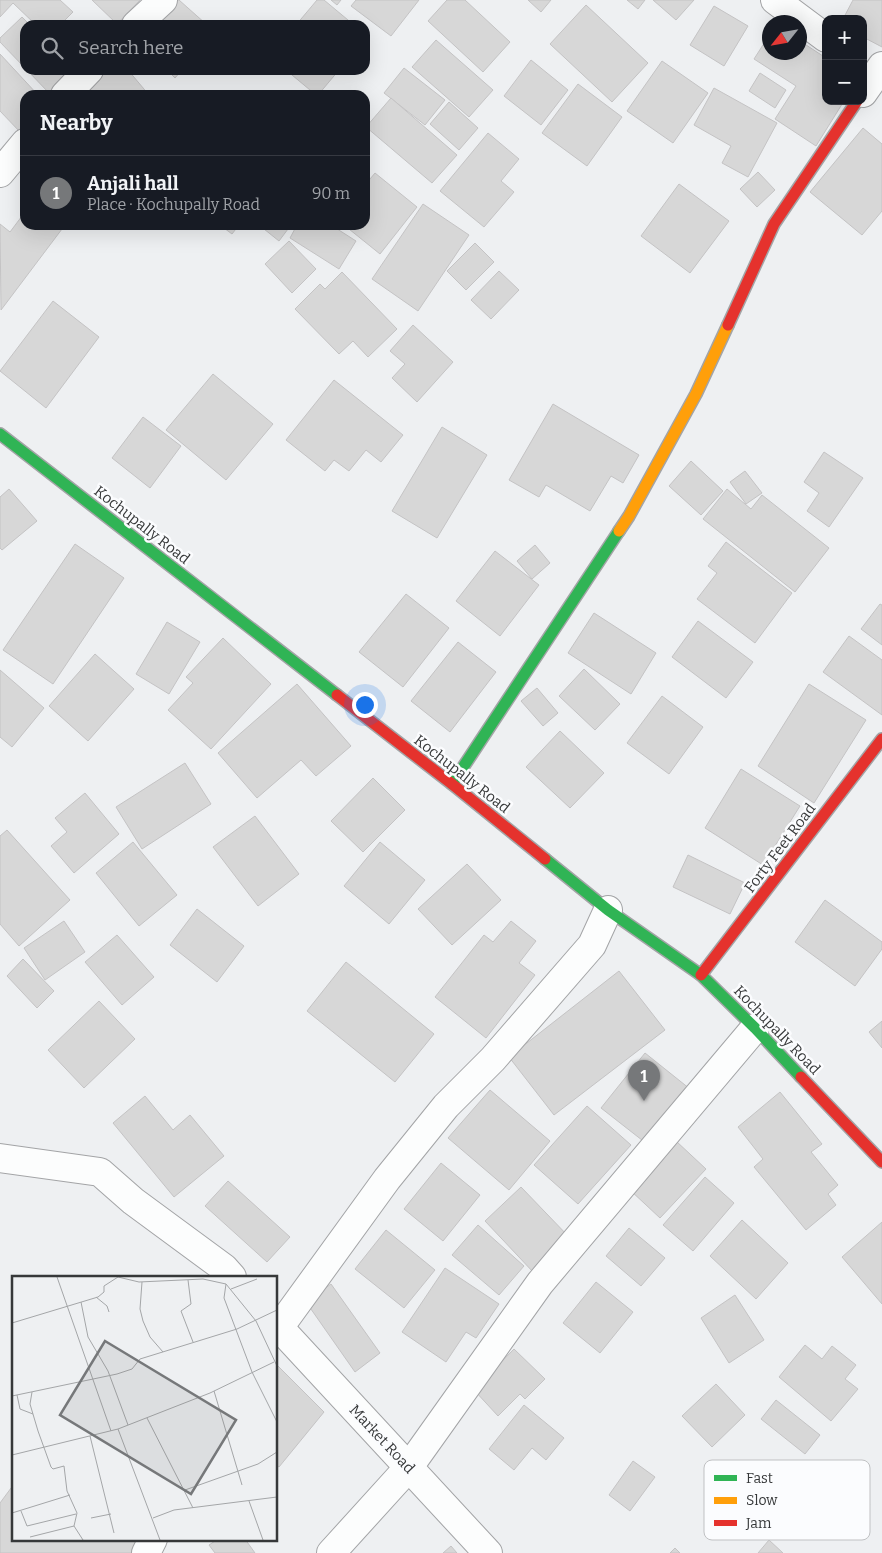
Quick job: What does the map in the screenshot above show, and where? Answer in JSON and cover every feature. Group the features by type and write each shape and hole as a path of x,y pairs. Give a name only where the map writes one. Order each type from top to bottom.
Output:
{"main road":[{"path":"452,784 629,516 696,394 774,224 854,105"},
{"name":"Kochupally Road","path":"0,434 452,784 608,910 701,974 882,1162"},
{"name":"Forty Feet Road","path":"701,974 882,739"}],"street":[{"path":"141,20 163,0"},
{"path":"775,0 822,35"},
{"path":"70,90 84,75"},
{"path":"0,173 20,149"},
{"path":"278,1327 387,1179 446,1106 493,1059 592,945 608,910"},
{"path":"331,1553 409,1467 540,1283 755,1028"},
{"path":"0,1158 100,1172 133,1201 224,1268 231,1276"},
{"name":"Market Road","path":"278,1329 488,1553"},
{"path":"146,1553 152,1540"}],"building":[{"path":"0,0 60,0 73,12 65,20 31,20 13,3 0,17"},
{"path":"92,0 140,0 121,20 113,20"},
{"path":"174,0 179,0 202,20 156,20"},
{"path":"317,0 324,0 348,20 300,20"},
{"path":"331,0 341,0 337,5"},
{"path":"356,0 419,0 391,36 351,6"},
{"path":"447,0 465,0 510,42 483,72 428,21"},
{"path":"528,0 551,0 541,12"},
{"path":"627,0 645,0 638,9"},
{"path":"653,0 694,0 676,20"},
{"path":"853,0 882,0 882,47 867,39 867,15 845,15"},
{"path":"586,5 648,63 612,102 550,44"},
{"path":"714,6 748,26 724,66 690,45"},
{"path":"22,17 25,20 20,20 20,63 0,42 0,38"},
{"path":"436,40 493,90 469,117 412,67"},
{"path":"762,46 762,60 807,60 807,46 822,55 822,105 842,105 816,146 775,119 796,86 754,59"},
{"path":"0,54 33,90 20,90 20,132 0,111"},
{"path":"531,60 568,90 541,125 504,96"},
{"path":"662,61 708,93 673,143 627,111"},
{"path":"404,68 445,100 425,125 384,93"},
{"path":"760,73 786,90 775,108 749,91"},
{"path":"32,75 68,75 52,90 46,90"},
{"path":"93,75 132,75 145,90 76,90"},
{"path":"292,75 335,75 322,90 310,90"},
{"path":"578,84 622,117 587,166 542,133"},
{"path":"714,88 777,123 748,177 722,163 731,146 694,125"},
{"path":"391,98 457,155 432,183 370,130 370,122"},
{"path":"449,102 478,128 459,150 430,124"},
{"path":"863,128 882,144 882,211 862,235 810,192"},
{"path":"488,133 519,159 501,181 514,192 484,227 440,191"},
{"path":"758,172 775,190 757,207 740,189"},
{"path":"375,173 417,207 380,254 350,230 370,230 370,179"},
{"path":"679,184 729,221 690,273 641,236"},
{"path":"423,204 469,235 418,311 372,279"},
{"path":"20,219 20,230 61,230 1,310 0,224 10,232"},
{"path":"227,230 235,230 232,234"},
{"path":"265,230 287,230 279,241"},
{"path":"294,230 339,230 356,241 339,269 290,238"},
{"path":"289,241 316,269 292,293 265,264"},
{"path":"475,243 494,262 466,290 447,271"},
{"path":"499,271 519,290 491,319 471,300"},
{"path":"342,272 397,329 368,357 353,341 339,354 295,309 320,284 325,289"},
{"path":"53,301 99,337 46,408 0,371"},
{"path":"413,325 453,362 417,402 392,378 405,364 390,351"},
{"path":"213,374 273,424 226,480 166,430"},
{"path":"334,380 403,435 381,462 366,450 349,471 334,460 325,471 286,440"},
{"path":"553,404 639,455 623,483 611,476 590,511 546,485 539,497 509,480"},
{"path":"143,417 181,446 150,488 112,458"},
{"path":"442,427 487,455 437,538 392,511"},
{"path":"824,452 863,478 829,527 807,511 819,493 804,482"},
{"path":"691,461 723,491 701,515 669,486"},
{"path":"745,471 762,493 746,504 730,482"},
{"path":"9,489 37,521 2,550 0,548 0,497"},
{"path":"727,489 751,509 762,495 829,548 795,592 703,519"},
{"path":"726,542 792,593 755,643 697,599 717,573 708,566"},
{"path":"75,544 124,578 53,684 3,650"},
{"path":"535,545 550,563 532,579 517,561"},
{"path":"495,551 539,585 500,636 456,601"},
{"path":"406,594 449,628 403,687 359,652"},
{"path":"880,604 882,605 882,645 861,629"},
{"path":"594,613 656,653 631,694 568,653"},
{"path":"698,621 753,662 726,698 672,657"},
{"path":"167,622 200,642 169,694 136,674"},
{"path":"849,636 882,660 882,715 823,672"},
{"path":"223,638 271,684 211,749 168,710 193,683 186,677"},
{"path":"458,642 496,672 450,732 411,701"},
{"path":"95,654 134,689 88,741 49,706"},
{"path":"584,669 620,704 595,730 559,696"},
{"path":"0,670 44,708 12,747 0,737"},
{"path":"297,684 351,746 316,776 301,760 257,798 218,753"},
{"path":"809,684 866,720 814,803 758,766"},
{"path":"537,688 558,713 543,726 521,701"},
{"path":"662,696 703,727 669,774 627,743"},
{"path":"560,731 604,773 570,808 526,767"},
{"path":"185,763 211,804 142,849 116,807"},
{"path":"741,769 800,806 763,865 705,828"},
{"path":"373,778 405,810 363,852 331,821"},
{"path":"85,793 119,834 74,873 51,846 67,832 55,818"},
{"path":"255,816 299,874 258,906 213,847"},
{"path":"7,830 70,900 19,946 0,924 0,836"},
{"path":"133,842 177,895 139,926 96,873"},
{"path":"380,842 425,880 389,924 344,886"},
{"path":"688,855 745,883 730,914 673,887"},
{"path":"467,864 501,900 452,945 418,909"},
{"path":"825,900 882,942 882,949 855,986 795,942"},
{"path":"197,909 244,946 217,982 170,945"},
{"path":"64,921 85,952 45,980 24,948"},
{"path":"511,921 536,941 519,963 535,975 486,1038 435,997 484,935 493,942"},
{"path":"117,935 154,977 122,1005 85,962"},
{"path":"23,959 54,991 37,1008 7,976"},
{"path":"346,962 434,1034 395,1082 307,1011"},
{"path":"619,971 665,1030 554,1115 509,1057"},
{"path":"99,1001 135,1039 84,1088 48,1050"},
{"path":"882,1021 882,1048 869,1032"},
{"path":"645,1053 690,1089 647,1144 601,1108"},
{"path":"490,1090 550,1141 509,1190 448,1138"},
{"path":"780,1092 822,1144 811,1152 838,1185 828,1194 836,1205 806,1230 754,1167 763,1159 738,1127"},
{"path":"145,1096 173,1130 190,1115 224,1156 174,1197 113,1123"},
{"path":"587,1106 631,1145 578,1204 534,1165"},
{"path":"676,1141 706,1169 660,1218 630,1190"},
{"path":"441,1163 480,1195 443,1241 404,1209"},
{"path":"705,1177 734,1203 693,1251 663,1225"},
{"path":"228,1181 290,1237 267,1262 205,1206"},
{"path":"521,1187 570,1238 534,1273 485,1221"},
{"path":"742,1220 788,1263 756,1299 710,1256"},
{"path":"882,1222 882,1304 842,1257"},
{"path":"478,1225 524,1266 499,1295 452,1255"},
{"path":"629,1228 665,1258 641,1286 606,1256"},
{"path":"386,1230 435,1270 404,1308 355,1269"},
{"path":"445,1268 499,1304 476,1338 466,1332 446,1362 402,1332"},
{"path":"596,1282 633,1312 600,1353 563,1323"},
{"path":"331,1284 380,1353 355,1372 306,1302"},
{"path":"735,1295 764,1340 729,1363 701,1318"},
{"path":"805,1345 822,1359 832,1346 856,1365 845,1379 858,1389 831,1421 779,1377"},
{"path":"514,1349 545,1379 525,1399 520,1394 498,1416 474,1390"},
{"path":"278,1366 324,1412 278,1466"},
{"path":"716,1384 745,1415 712,1447 682,1416"},
{"path":"776,1400 820,1435 805,1454 761,1419"},
{"path":"524,1405 564,1438 546,1460 532,1448 514,1470 489,1449"},
{"path":"633,1461 655,1477 630,1511 609,1495"},
{"path":"12,1487 12,1540 141,1540 134,1553 0,1553 0,1503"},
{"path":"216,1540 246,1540 255,1553 215,1553 209,1545"},
{"path":"769,1540 783,1553 758,1553"},
{"path":"451,1546 457,1553 443,1553"},
{"path":"675,1548 680,1553 670,1553"}],"traffic: fast":[{"path":"0,434 337,695"},
{"path":"452,784 619,531"},
{"path":"545,859 608,910 701,975 801,1077"}],"traffic: slow":[{"path":"619,531 696,394 728,325"}],"traffic: jam":[{"path":"728,325 774,224 854,105"},
{"path":"337,695 545,859"},
{"path":"701,975 882,739"},
{"path":"801,1077 882,1162"}],"place":[{"name":"Anjali hall","path":"644,1101"}]}
